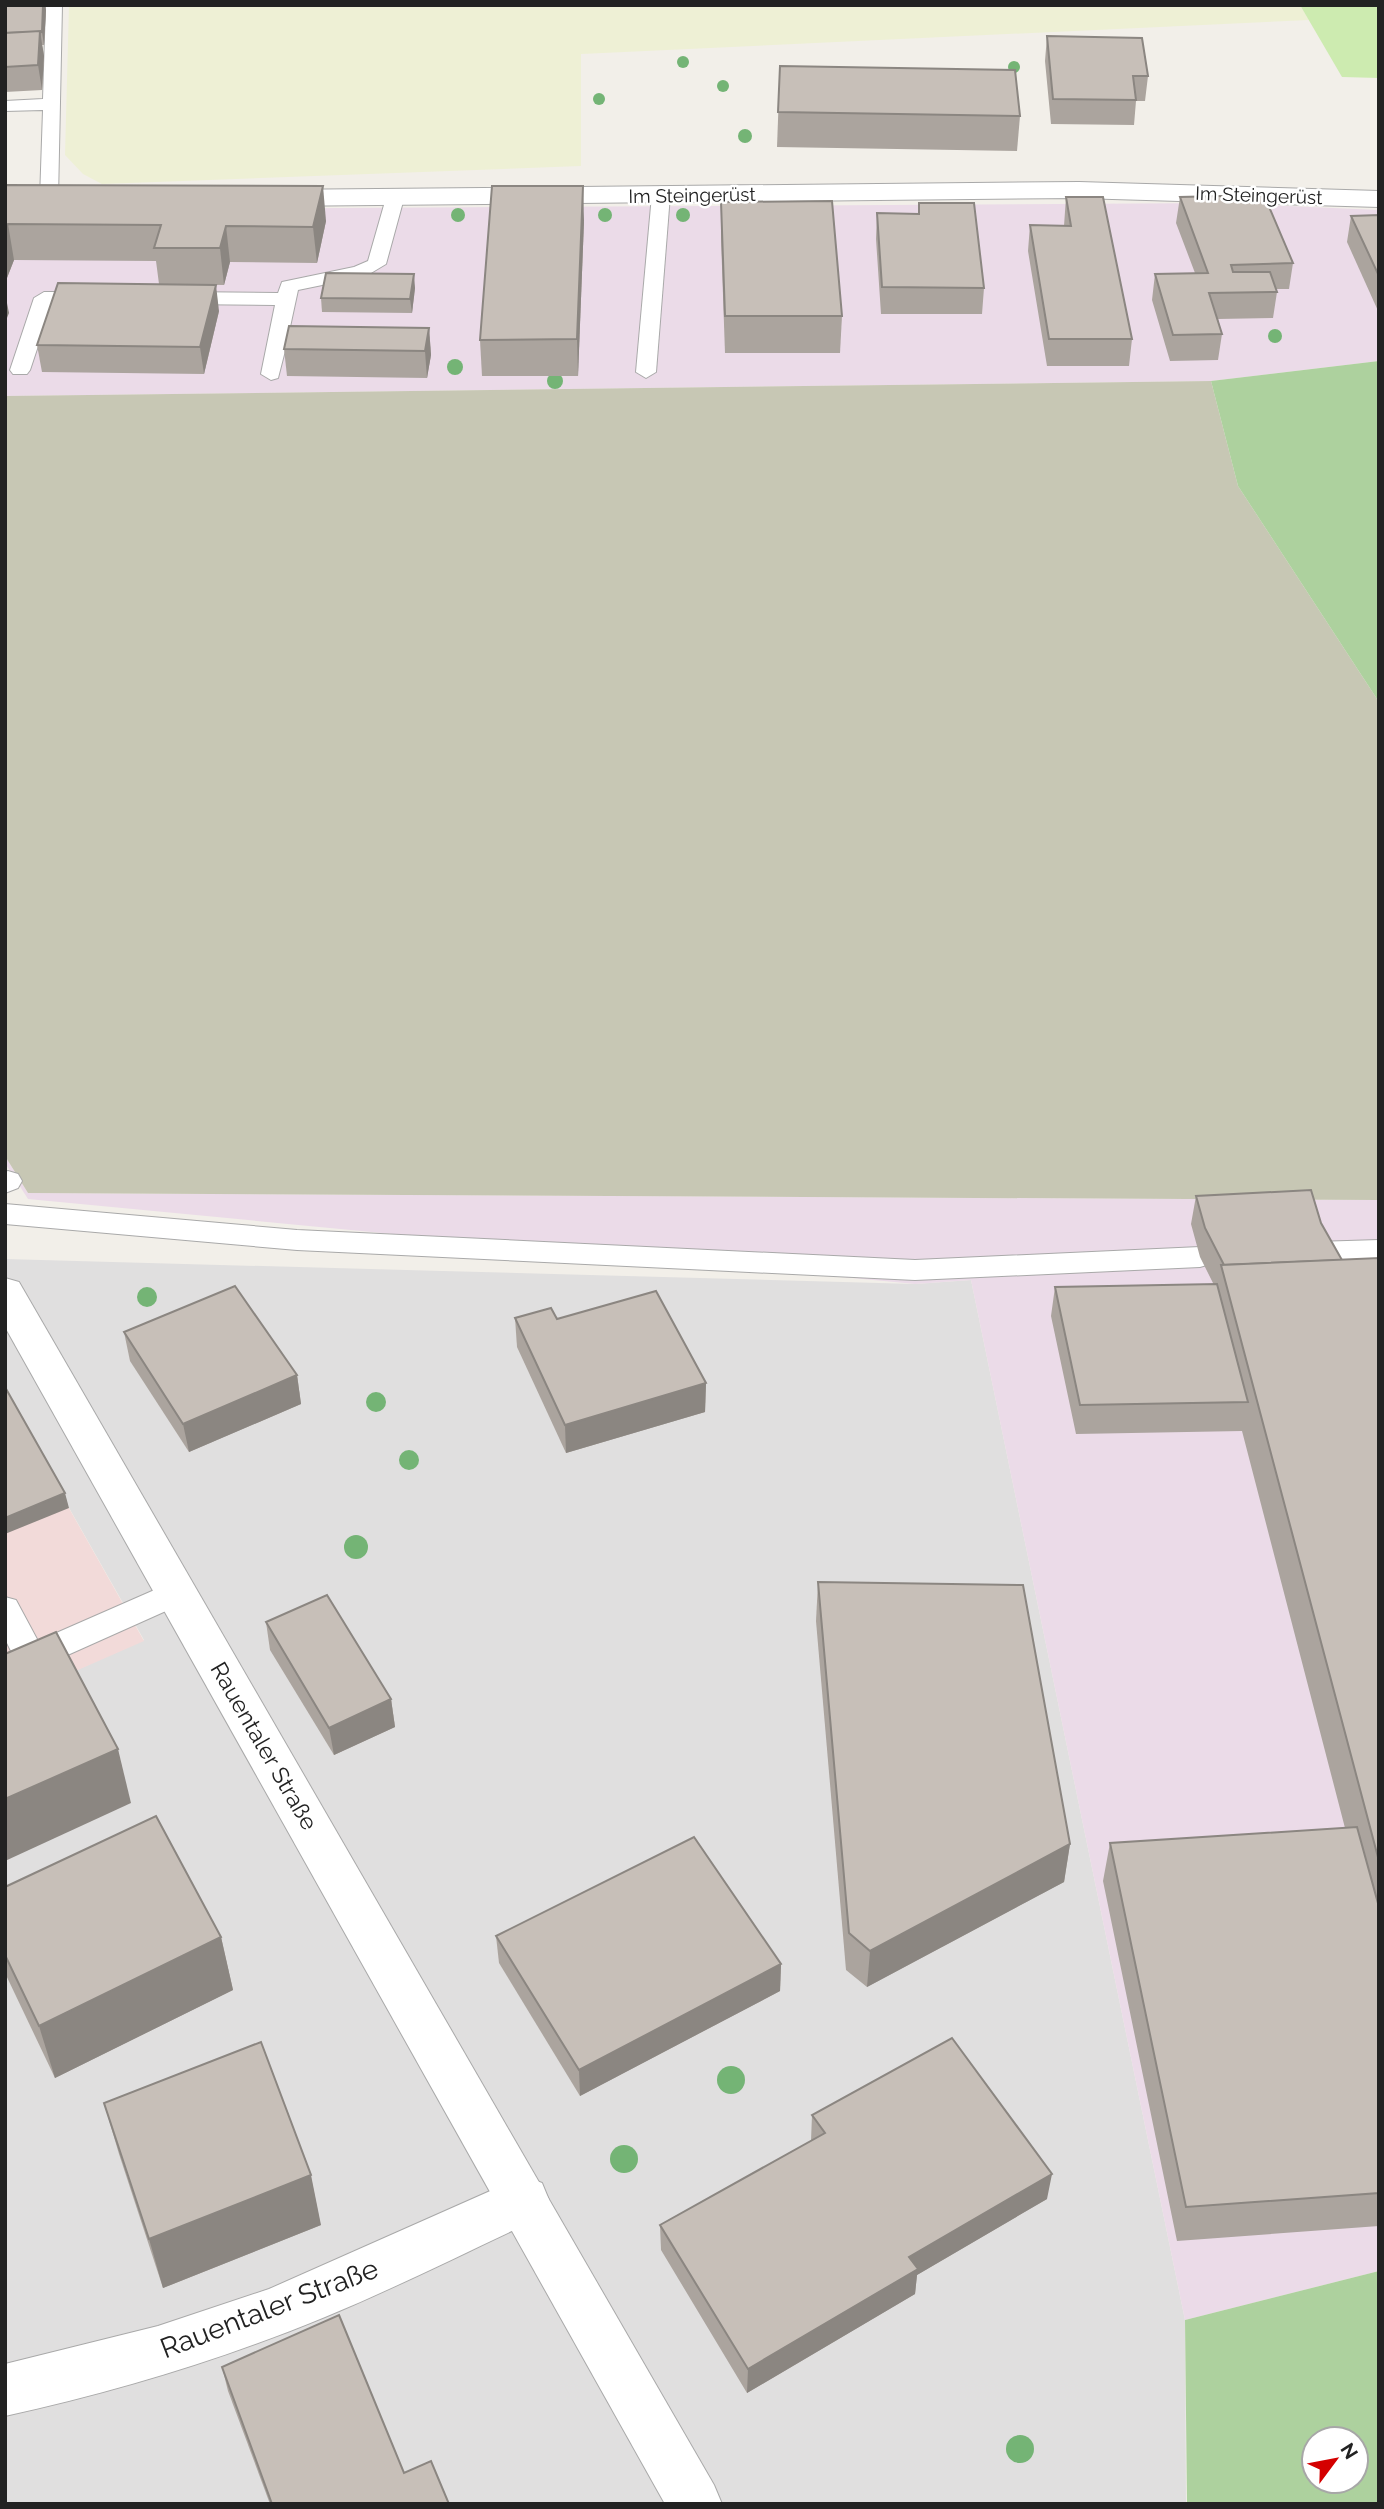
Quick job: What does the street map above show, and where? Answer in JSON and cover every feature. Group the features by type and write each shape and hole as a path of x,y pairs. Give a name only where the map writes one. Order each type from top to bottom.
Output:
{"street":[{"name":"Im Steingerüst","path":"243,198 1079,190 1379,199"},
{"path":"38,199 77,199"},
{"name":"Rauentaler Straße","path":"5,1292 695,2504"},
{"name":"Rauentaler Straße","path":"5,2390 69,2377 231,2328 307,2300 524,2200"}],"lane":[{"path":"38,199 51,104 54,5"},
{"path":"5,106 51,104"},
{"path":"646,372 661,195"},
{"path":"271,374 289,286 359,272 377,264 393,214 395,198"},
{"path":"20,370 44,298 111,298"},
{"path":"165,298 286,299"},
{"path":"279,333 345,333"},
{"path":"5,1214 297,1240 915,1270 1200,1257"},
{"path":"1315,1252 1379,1250"},
{"path":"5,1609 18,1664 176,1593"}],"shaded area":[{"path":"69,5 1300,5 1309,20 581,54 581,166 102,184 83,174 65,155"},
{"path":"1220,203 1379,210 1379,361 1211,381 5,396 5,210"},
{"path":"1211,381 1238,486 1379,702 1379,1200 28,1193 5,1156 5,396"},
{"path":"5,1156 28,1193 1379,1200 1379,2271 1185,2320 971,1280 915,1284 28,1199 5,1163"},
{"path":"5,1259 915,1284 971,1280 1185,2320 1186,2504 5,2504 5,1702 144,1640 5,1395"},
{"path":"5,1395 144,1641 5,1702"}],"green space":[{"path":"1300,5 1379,5 1379,78 1342,77"},
{"path":"1379,361 1379,702 1238,486 1211,381"},
{"path":"1379,2271 1379,2504 1187,2504 1185,2320"}],"building":[{"path":"5,5 43,5 42,32 5,33"},
{"path":"40,31 38,65 5,67 5,33"},
{"path":"1047,36 1142,38 1148,76 1133,76 1136,100 1053,99"},
{"path":"780,66 1015,70 1020,116 778,112"},
{"path":"5,185 323,186 313,227 226,226 220,248 154,248 161,225 8,224 5,230"},
{"path":"492,186 583,186 577,339 480,340"},
{"path":"1264,195 1293,263 1231,265 1233,272 1270,272 1277,292 1209,293 1222,334 1173,335 1155,274 1208,273 1180,197"},
{"path":"1066,197 1103,197 1132,339 1049,339 1030,225 1071,226"},
{"path":"832,201 842,316 725,316 721,202"},
{"path":"919,203 974,203 984,288 882,287 877,213 919,214"},
{"path":"1379,215 1379,276 1351,216"},
{"path":"326,273 414,274 410,299 321,298"},
{"path":"58,283 216,285 200,347 37,345"},
{"path":"289,326 429,328 425,351 284,349"},
{"path":"1311,1190 1321,1223 1342,1260 1224,1265 1205,1228 1196,1196"},
{"path":"1379,1258 1379,1861 1221,1265"},
{"path":"1217,1284 1248,1402 1080,1405 1055,1287"},
{"path":"235,1286 297,1375 183,1424 124,1332"},
{"path":"656,1291 706,1383 565,1425 515,1318 551,1308 557,1319"},
{"path":"5,1387 65,1493 5,1518"},
{"path":"818,1582 1023,1585 1070,1844 870,1951 849,1933"},
{"path":"327,1595 391,1699 329,1728 266,1622"},
{"path":"56,1632 118,1749 5,1799 5,1654"},
{"path":"156,1816 221,1937 39,2026 5,1955 5,1887"},
{"path":"1357,1827 1379,1907 1379,2193 1186,2207 1110,1843"},
{"path":"694,1837 781,1964 579,2070 496,1936"},
{"path":"952,2038 1052,2174 909,2257 918,2269 748,2369 660,2225 825,2133 812,2115"},
{"path":"261,2042 311,2175 149,2239 104,2103"},
{"path":"339,2315 404,2473 431,2461 449,2504 272,2504 222,2367"}]}
